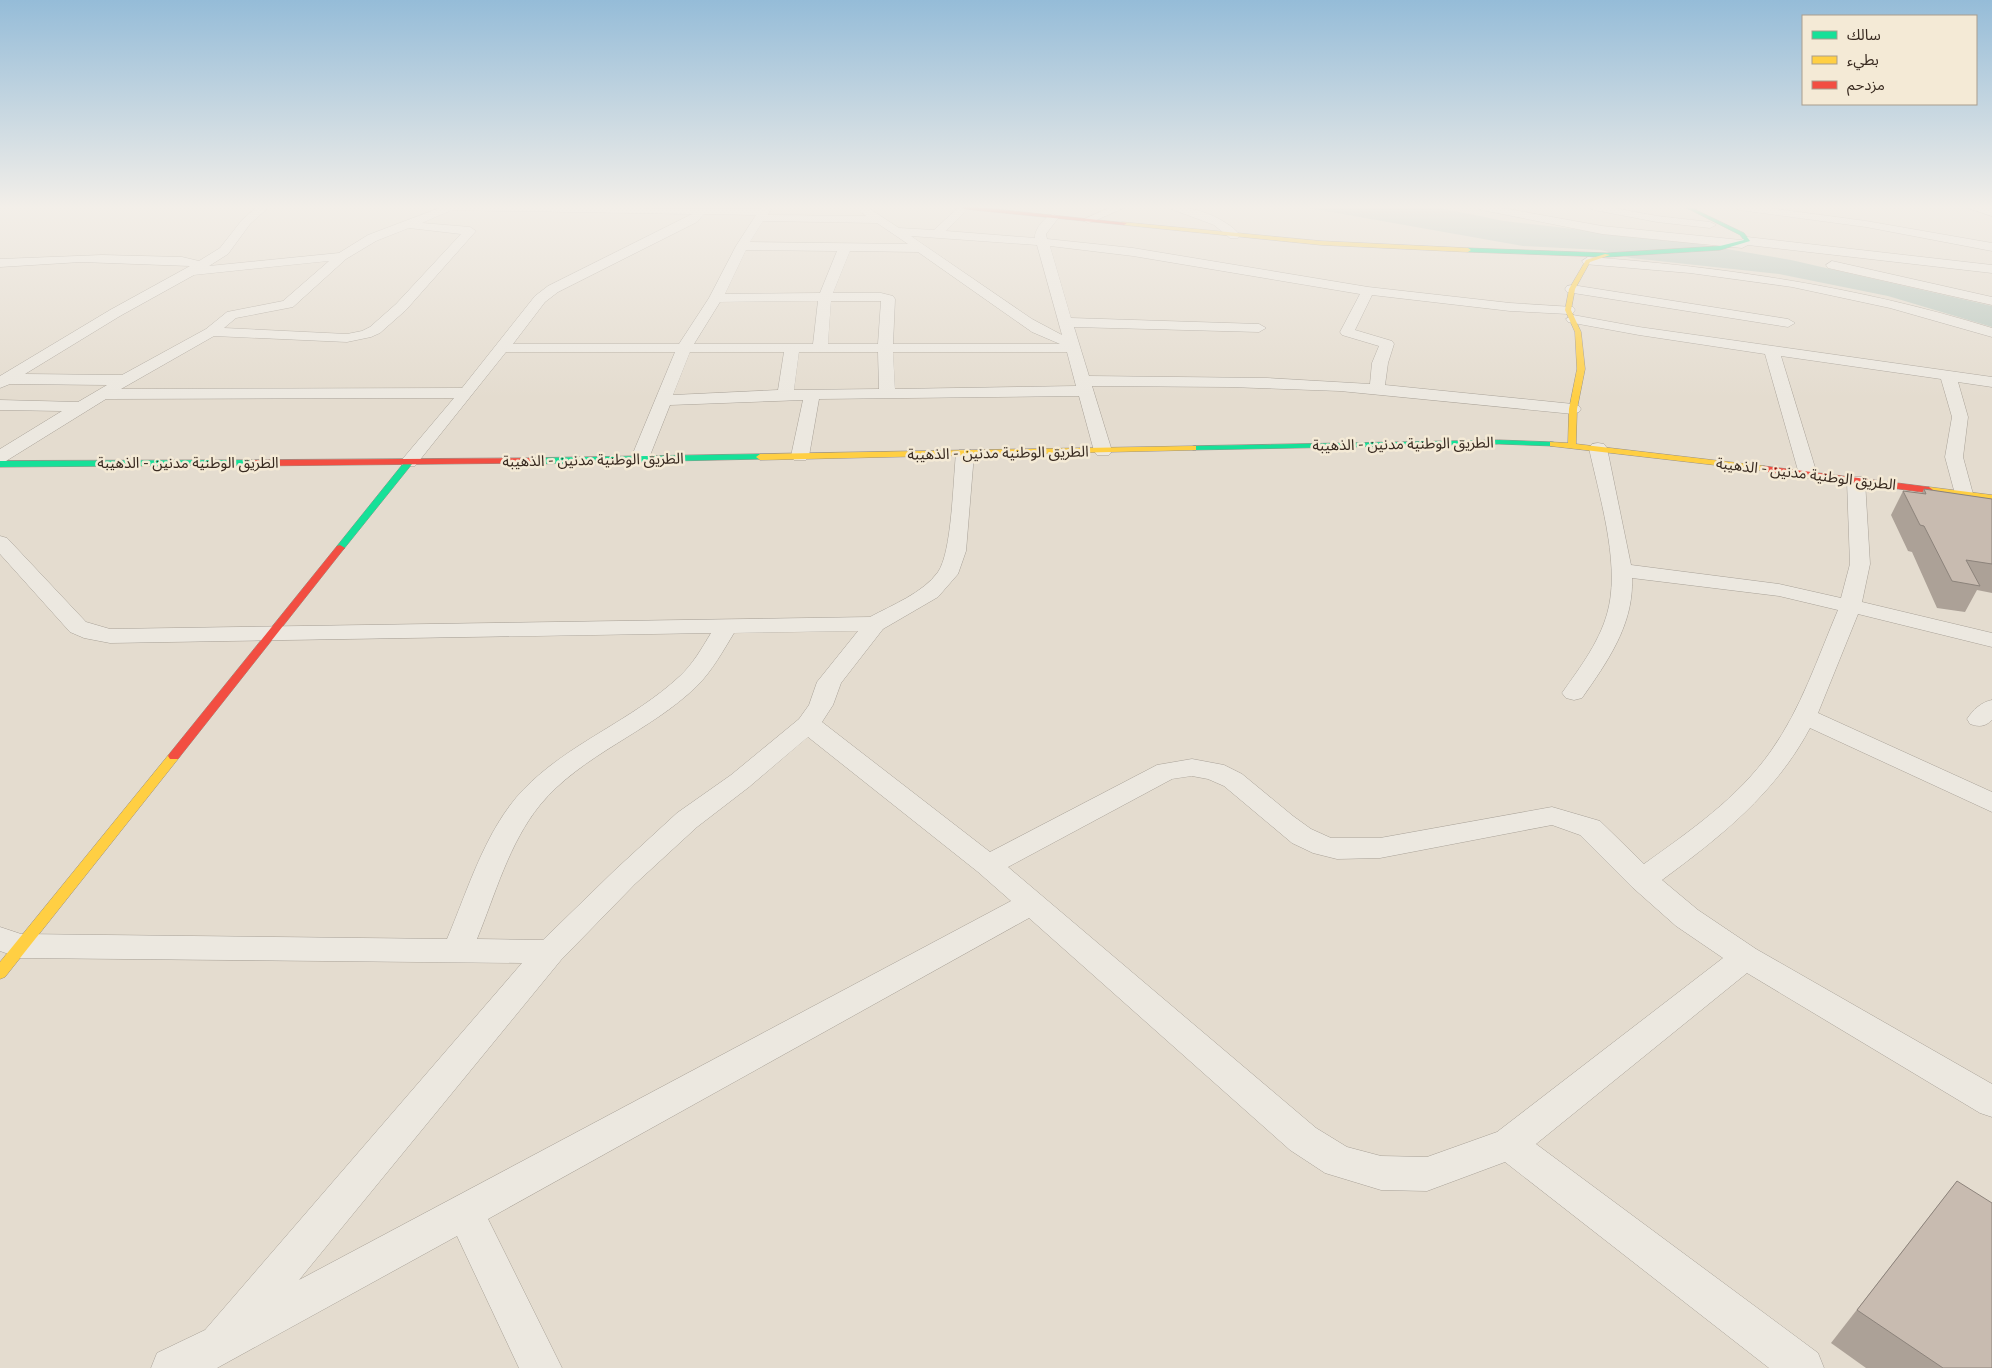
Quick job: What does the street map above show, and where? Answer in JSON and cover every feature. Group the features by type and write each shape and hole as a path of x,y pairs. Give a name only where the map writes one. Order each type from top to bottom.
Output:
{"main road":[{"path":"1572,444 1573,410 1581,369 1578,332 1571,315 1572,289 1582,271"},
{"name":"الطريق الوطنية مدنين - الذهيبة","path":"0,464 409,462 965,454 1499,442 1572,444 1992,498"},
{"path":"0,973 10,943 272,632 409,462"}],"street":[{"path":"2,380 115,313 192,271"},
{"path":"0,457 125,380 212,332 232,315 288,304 325,271"},
{"path":"212,332 346,338 375,330 401,307 434,271"},
{"path":"409,462 467,393 540,299 552,289 589,271"},
{"path":"640,458 662,400 686,346 716,298 730,271"},
{"path":"820,347 825,297 835,271"},
{"path":"955,271 1043,332 1072,345"},
{"path":"1050,271 1103,451"},
{"path":"1249,271 1368,291 1571,315 1772,351 1992,382"},
{"path":"1700,271 1825,289 1916,310 1992,333"},
{"path":"1857,271 1992,301"},
{"path":"1572,289 1788,323"},
{"path":"1368,291 1347,332 1388,344 1380,363 1376,388"},
{"path":"716,298 881,297 888,300 885,347 887,394"},
{"path":"1065,322 1259,328"},
{"path":"502,348 1072,345"},
{"path":"785,395 792,347"},
{"path":"1772,351 1808,474"},
{"path":"1948,376 1960,417 1954,457 1964,494"},
{"path":"2,380 125,380"},
{"path":"662,400 1084,386 1261,383 1376,388 1494,403 1573,410"},
{"path":"103,394 467,393"},
{"path":"800,456 812,396"},
{"path":"0,405 80,407"},
{"path":"1574,692 1612,630 1620,604 1620,570 1598,448"},
{"path":"220,1345 550,952 625,877 687,820 740,781 808,724 821,705 829,682 875,624 930,592 948,574 956,551 965,454"},
{"path":"1642,880 1704,835 1750,795 1781,756 1804,716 1850,606 1860,564 1856,481"},
{"path":"0,542 78,627 92,633 110,636 875,624"},
{"path":"1620,570 1779,590 1992,640"},
{"path":"457,951 502,846 516,818 532,797 566,768 688,681 706,659 726,626"},
{"path":"1804,716 1992,803"},
{"path":"808,724 988,865 1304,1138 1338,1161 1381,1173 1427,1174 1509,1144 1745,957"},
{"path":"988,865 1166,771 1184,767 1208,768 1235,781 1300,835 1324,846 1352,850 1380,848 1552,816 1573,821 1590,828 1642,880 1687,918 1745,957 1992,1102"},
{"path":"172,1368 220,1345 1032,903"},
{"path":"10,943 550,952"},
{"path":"1509,1144 1803,1368"},
{"path":"464,1211 541,1368"}],"shaded area":[{"path":"1750,271 1838,271 1992,306 1992,327 1888,296 1779,274"}],"building":[{"path":"1924,489 1992,499 1992,564 1966,560 1980,586 1952,581 1924,526 1920,525 1903,491 1926,494"},
{"path":"1957,1181 1992,1203 1992,1368 1943,1368 1857,1310"}],"traffic: fast":[{"path":"1193,448 1499,442 1553,444"},
{"path":"534,461 760,457"},
{"path":"340,548 409,462"},
{"path":"0,464 253,463"}],"traffic: slow":[{"path":"1572,445 1573,409 1581,369 1578,332 1568,310 1572,289 1582,271"},
{"path":"1553,444 1764,469"},
{"path":"760,457 1193,448"},
{"path":"1929,490 1992,498"},
{"path":"0,973 174,756"}],"traffic: jam":[{"path":"253,463 534,461"},
{"path":"1764,469 1929,490"},
{"path":"174,756 340,548"}]}
